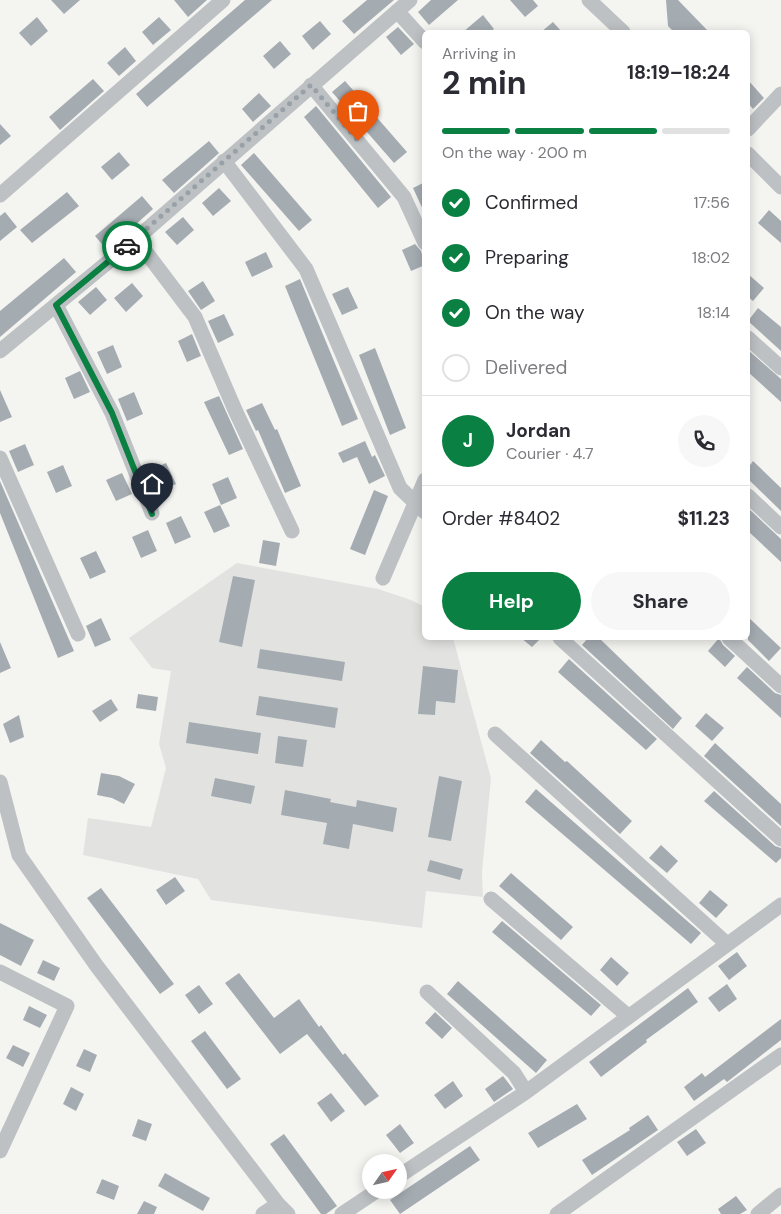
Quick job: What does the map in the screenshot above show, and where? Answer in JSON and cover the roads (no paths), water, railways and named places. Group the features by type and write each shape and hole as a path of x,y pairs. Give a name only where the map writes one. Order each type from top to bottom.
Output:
{"street":[{"path":"0,195 224,0"},
{"path":"0,351 136,239 410,0"},
{"path":"590,0 621,30"},
{"path":"397,11 422,39"},
{"path":"311,85 404,197 422,236"},
{"path":"750,127 781,94"},
{"path":"750,156 781,187"},
{"path":"224,161 306,269 400,488 420,507 383,578"},
{"path":"136,239 196,317 235,410 292,531"},
{"path":"56,305 112,413 152,514"},
{"path":"750,340 781,368"},
{"path":"0,458 78,634"},
{"path":"750,498 781,527"},
{"path":"562,640 781,839"},
{"path":"731,640 781,686"},
{"path":"495,734 726,943"},
{"path":"0,782 5,810 19,855 96,966 283,1209 263,1214"},
{"path":"491,899 628,1016"},
{"path":"408,1170 526,1092 726,943 781,905"},
{"path":"0,972 67,1006 0,1148"},
{"path":"427,992 514,1073 526,1092"},
{"path":"557,1214 781,1056"},
{"path":"758,1214 781,1196"},
{"path":"342,1214 364,1199"}]}
